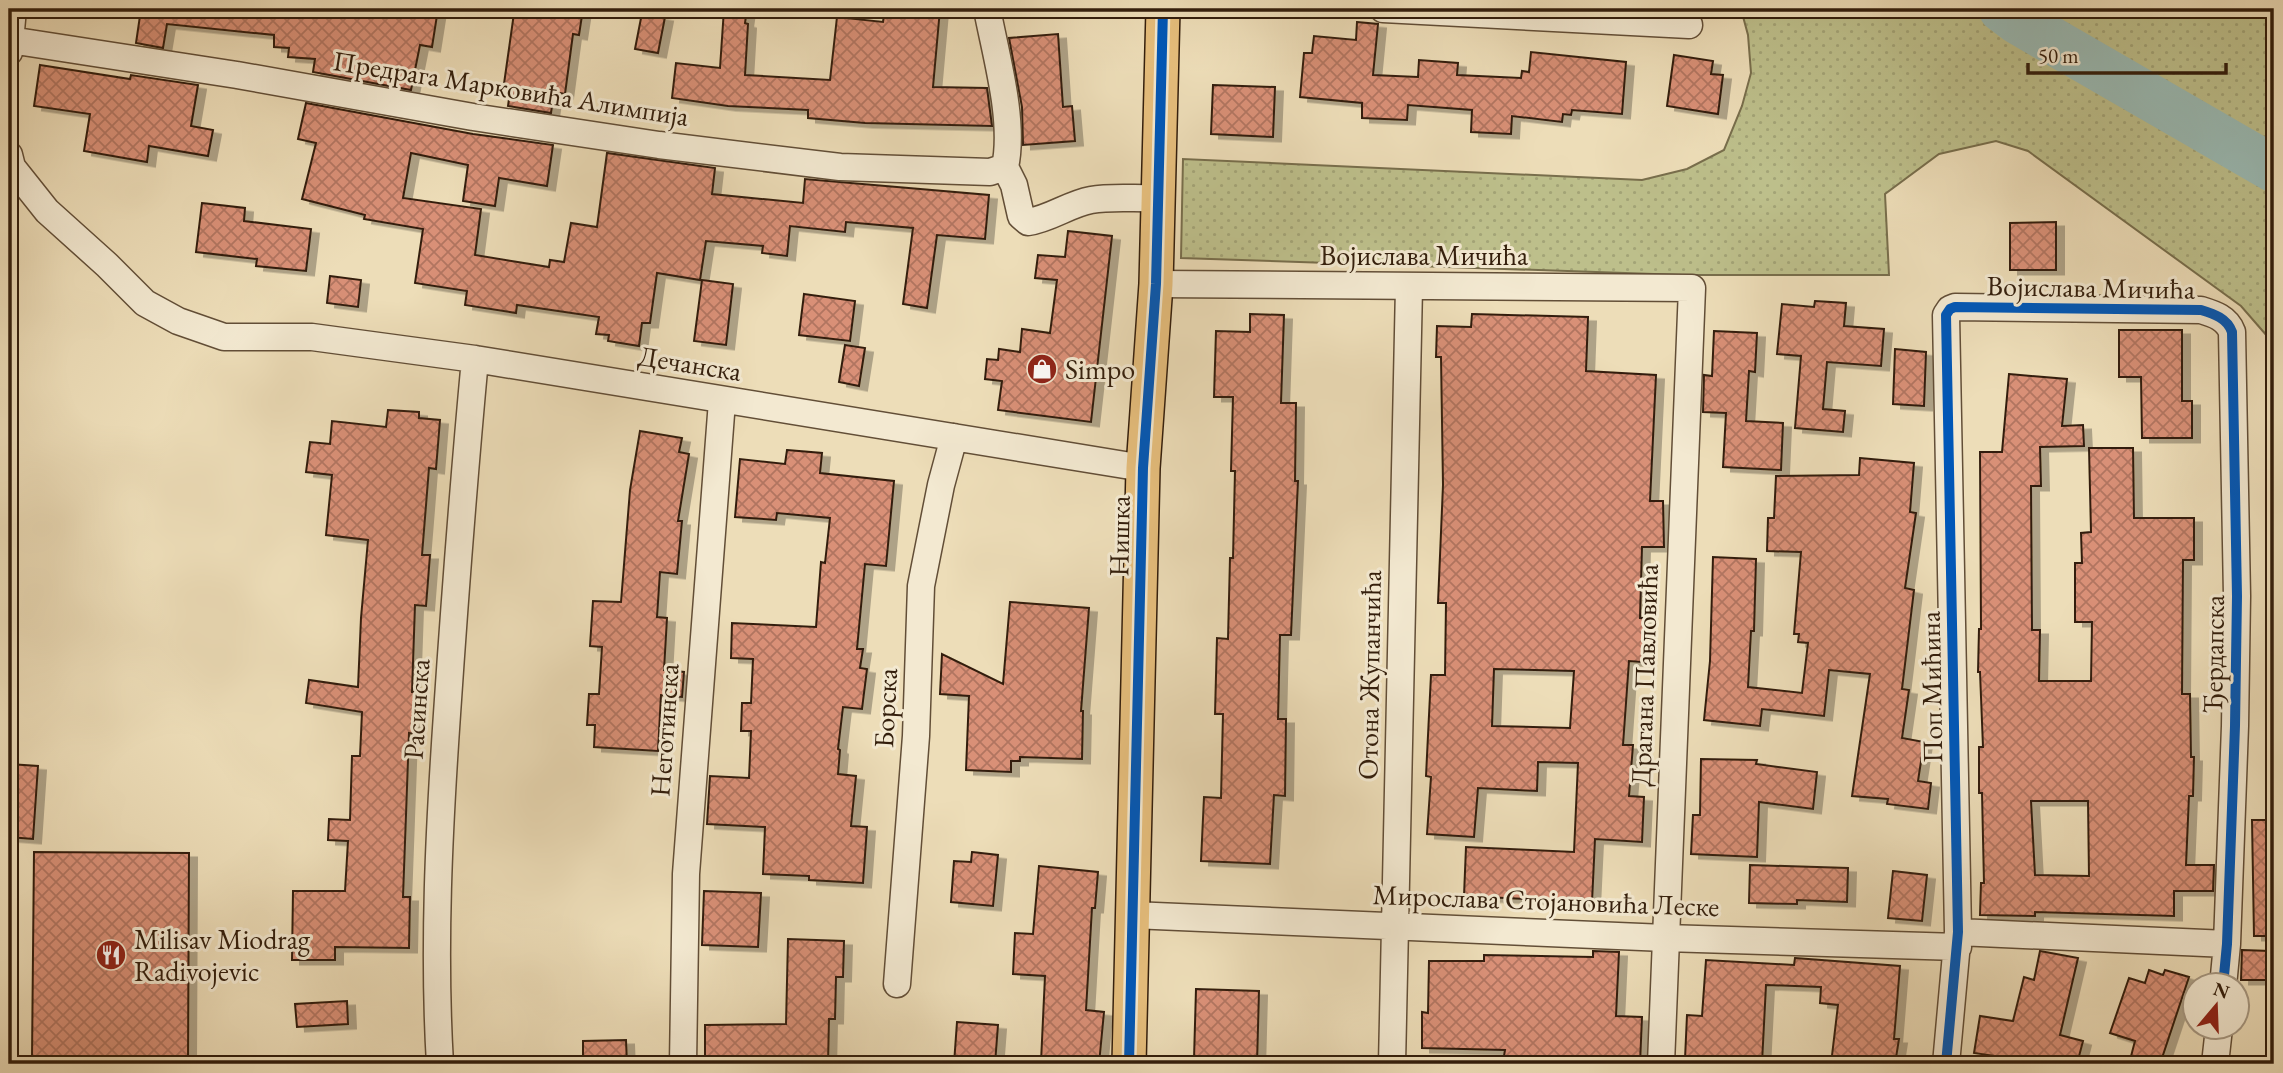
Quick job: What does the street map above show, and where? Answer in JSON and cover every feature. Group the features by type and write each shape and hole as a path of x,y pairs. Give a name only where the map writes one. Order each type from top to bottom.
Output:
{"main road":[{"name":"Нишка","path":"1129,1064 1143,468 1156,284 1163,9"}],"street":[{"path":"9,46 13,9"},
{"path":"987,9 1006,112 1009,148 1005,167 1014,185 1021,216 1028,222 1091,200 1158,198"},
{"path":"1383,9 1689,25"},
{"name":"Предрага Марковића Алимпија","path":"9,46 237,75 473,117 659,145 841,167 990,172 1005,167"},
{"name":"Дечанска","path":"9,155 12,167 47,211 145,303 178,321 224,337 312,338 475,359 1143,468"},
{"name":"Војислава Мичића","path":"1156,284 1692,288"},
{"name":"Отона Жупанчића","path":"1392,1064 1409,287"},
{"name":"Драгана Павловића","path":"1661,1064 1692,288"},
{"name":"Војислава Мичића","path":"1950,309 1980,307 2201,310 2214,314 2229,324"},
{"name":"Поп Мићина","path":"1946,1064 1958,940 1946,328 1946,315 1950,309"},
{"name":"Ђердапска","path":"2224,972 2235,726 2237,597 2232,332 2229,324"},
{"name":"Расинска","path":"440,1064 436,992 442,781 458,548 475,359"},
{"name":"Неготинска","path":"683,1064 686,874 722,401"},
{"name":"Борска","path":"897,984 916,736 921,586 941,485 954,437"},
{"name":"Мирослава Стојановића Леске","path":"1132,915 1665,938 2227,944"},
{"path":"2216,1064 2218,1042"}],"green space":[{"path":"1741,9 2274,9 2274,344 2241,306 2028,151 1996,141 1939,154 1885,194 1889,275 1683,275 1181,258 1183,159 1642,180 1687,169 1724,150 1742,106 1751,73 1748,35"}],"building":[{"path":"141,9 438,9 432,47 420,45 411,90 313,72 315,59 288,57 289,48 274,47 274,35 167,24 163,48 136,43"},
{"path":"518,9 583,9 579,35 573,34 565,94 554,92 551,113 508,106 510,92 503,91 514,13 518,13"},
{"path":"724,9 747,9 745,75 830,80 837,17 883,22 885,9 940,9 933,87 987,88 992,126 865,123 808,118 808,110 728,106 672,98 676,63 720,68"},
{"path":"642,13 665,17 658,53 635,49"},
{"path":"1357,22 1378,24 1373,75 1418,77 1419,60 1458,63 1457,75 1521,78 1522,71 1529,72 1531,52 1626,62 1622,114 1572,110 1571,115 1563,114 1562,122 1512,116 1511,134 1471,132 1472,110 1408,105 1407,120 1362,118 1362,103 1300,97 1304,53 1312,53 1314,36 1356,40"},
{"path":"1058,34 1063,107 1072,106 1075,141 1023,145 1022,107 1009,38"},
{"path":"1674,55 1713,61 1711,74 1723,75 1718,114 1667,106"},
{"path":"40,65 130,79 131,75 198,85 191,126 213,130 208,156 149,146 147,162 84,151 90,114 34,106"},
{"path":"1213,85 1275,87 1273,137 1211,134"},
{"path":"306,103 473,134 553,145 547,186 499,178 495,206 463,201 468,165 411,153 403,198 481,209 475,255 549,267 550,260 564,262 571,223 597,227 607,153 715,168 712,194 803,203 805,179 989,195 985,239 937,235 927,308 903,304 913,228 846,222 845,232 790,226 787,256 762,253 763,246 706,241 700,280 657,273 650,323 642,323 639,346 608,341 609,335 596,334 599,317 517,305 516,313 465,305 467,291 415,283 423,229 364,219 365,215 302,199 316,143 298,139"},
{"path":"202,203 245,208 244,221 311,229 306,271 256,266 257,259 196,252"},
{"path":"2056,222 2056,270 2010,270 2010,223"},
{"path":"1068,231 1112,236 1091,422 998,410 1002,381 985,379 987,359 998,360 999,349 1020,352 1022,329 1050,333 1057,280 1035,278 1038,255 1065,257"},
{"path":"330,276 361,280 358,307 327,303"},
{"path":"702,280 733,284 726,345 694,341"},
{"path":"804,294 855,301 850,341 799,335"},
{"path":"1815,301 1846,303 1844,326 1884,329 1881,366 1827,362 1823,409 1845,411 1843,432 1795,428 1801,356 1777,354 1782,304 1814,307"},
{"path":"1250,314 1284,315 1281,403 1296,403 1295,481 1298,481 1291,635 1280,635 1278,719 1286,719 1285,796 1274,795 1270,864 1201,861 1204,797 1221,798 1223,714 1215,714 1217,638 1228,639 1230,558 1233,558 1233,397 1214,397 1216,331 1250,332"},
{"path":"1472,314 1588,317 1586,371 1656,375 1650,501 1663,501 1664,547 1642,547 1640,618 1645,618 1642,662 1629,661 1623,745 1633,745 1629,796 1644,797 1642,842 1595,839 1592,902 1464,896 1466,847 1574,852 1578,763 1538,762 1537,791 1478,788 1474,837 1427,834 1431,777 1426,776 1431,675 1445,675 1446,603 1438,603 1443,485 1441,357 1436,357 1437,326 1471,327","holes":["1494,669 1574,671 1570,728 1492,726"]},
{"path":"2119,330 2182,330 2182,401 2192,401 2192,438 2142,438 2141,377 2119,377"},
{"path":"1714,331 1757,333 1755,372 1749,371 1746,421 1783,423 1781,470 1723,467 1726,413 1703,412 1704,375 1712,376"},
{"path":"845,345 865,348 859,386 839,382"},
{"path":"1895,349 1926,352 1924,406 1893,404"},
{"path":"2009,374 2067,379 2062,426 2083,425 2084,446 2040,447 2041,486 2031,486 2032,630 2040,630 2039,681 2091,681 2092,622 2075,622 2075,563 2082,563 2081,533 2091,532 2089,448 2133,448 2134,518 2194,518 2194,560 2183,560 2182,694 2190,694 2191,757 2194,757 2193,796 2189,796 2186,865 2214,865 2213,891 2174,891 2174,916 2035,912 2035,916 1980,915 1981,883 1984,883 1982,793 1979,793 1979,747 1983,747 1978,672 1981,629 1980,452 2002,452","holes":["2031,801 2088,801 2089,876 2035,875"]},
{"path":"388,410 419,412 419,418 440,420 436,469 429,468 422,555 430,555 426,606 415,605 412,692 416,692 414,734 409,733 403,897 410,897 409,948 335,947 335,960 292,960 293,891 345,891 348,841 328,840 329,819 350,820 352,756 360,756 362,712 306,703 309,680 358,687 368,540 326,535 332,475 306,472 310,442 330,444 332,421 386,427"},
{"path":"640,431 682,438 679,452 689,454 678,521 682,521 677,574 660,572 657,617 667,618 664,670 684,672 682,697 661,695 658,751 594,747 595,725 587,725 589,694 599,694 602,647 590,646 593,601 621,602 630,490"},
{"path":"787,450 822,453 820,473 894,481 886,566 865,564 857,649 863,649 860,668 867,669 862,709 843,707 838,749 838,774 856,776 851,826 867,827 863,883 809,880 809,876 763,874 765,827 707,824 710,776 749,778 751,731 741,731 742,703 751,703 753,659 731,658 732,623 816,627 821,562 825,563 830,518 777,513 776,520 735,517 740,459 785,464"},
{"path":"1860,458 1914,463 1910,512 1916,513 1905,588 1914,590 1902,689 1909,690 1902,738 1924,742 1918,781 1931,783 1928,809 1887,804 1888,799 1852,796 1870,674 1829,670 1824,716 1762,709 1760,726 1704,720 1710,661 1713,557 1756,559 1754,631 1751,631 1748,687 1802,693 1808,643 1798,642 1799,634 1794,634 1801,552 1767,551 1768,518 1774,518 1776,476 1859,475"},
{"path":"1010,602 1089,608 1081,711 1082,759 1020,757 1020,761 1011,761 1011,772 966,770 969,696 940,694 942,654 1003,684"},
{"path":"1701,759 1757,760 1756,764 1817,772 1813,809 1759,802 1757,857 1691,854 1693,815 1700,815"},
{"path":"9,764 38,766 33,839 9,837"},
{"path":"2252,820 2274,820 2274,936 2254,936"},
{"name":"Milisav Miodrag Radivojevic","path":"34,852 189,853 188,1059 90,1058 91,1064 41,1064 41,1057 32,1057"},
{"path":"972,852 998,855 993,906 951,902 954,861 971,862"},
{"path":"1750,865 1848,868 1847,902 1797,900 1797,904 1749,903"},
{"path":"1039,866 1098,872 1095,908 1092,908 1086,1010 1104,1012 1099,1064 1041,1062 1045,976 1013,974 1015,933 1033,934"},
{"path":"1893,871 1927,875 1922,921 1888,918"},
{"path":"704,891 761,893 758,947 702,945"},
{"path":"788,939 844,941 843,977 836,977 835,1019 829,1019 828,1064 705,1064 705,1025 786,1024"},
{"path":"2242,950 2270,951 2269,980 2252,980 2252,972 2241,972"},
{"path":"1593,951 1619,952 1616,1016 1642,1017 1640,1064 1588,1061 1588,1064 1520,1064 1503,1062 1505,1050 1422,1048 1422,1012 1428,1013 1429,961 1484,961 1484,955 1593,957"},
{"path":"2040,951 2078,958 2060,1035 2083,1041 2077,1064 2050,1064 1974,1053 1980,1016 2013,1021 2024,977 2034,980"},
{"path":"1795,958 1900,966 1894,1039 1899,1039 1895,1064 1831,1064 1838,1005 1820,1003 1821,987 1766,985 1762,1063 1685,1059 1687,1015 1702,1016 1706,960 1794,965"},
{"path":"2149,970 2163,975 2165,970 2182,975 2182,998 2160,1064 2129,1064 2135,1041 2110,1033 2129,978 2145,983"},
{"path":"1196,989 1259,991 1257,1064 1215,1064 1215,1059 1194,1059"},
{"path":"347,1001 348,1024 297,1027 295,1004"},
{"path":"957,1022 998,1025 995,1064 954,1064"},
{"path":"626,1040 627,1064 583,1064 583,1041"}],"waterway":[{"path":"2002,9 2018,21 2274,169"}],"cycle path":[{"path":"1129,1064 1143,468 1156,284 1163,9"},
{"path":"1946,1064 1958,932 1946,315 1955,307 2201,310 2215,315 2230,327 2237,596 2235,726 2224,972"}],"place":[{"name":"Simpo","path":"1042,369"},
{"name":"Milisav Miodrag Radivojevic","path":"111,955"}]}
